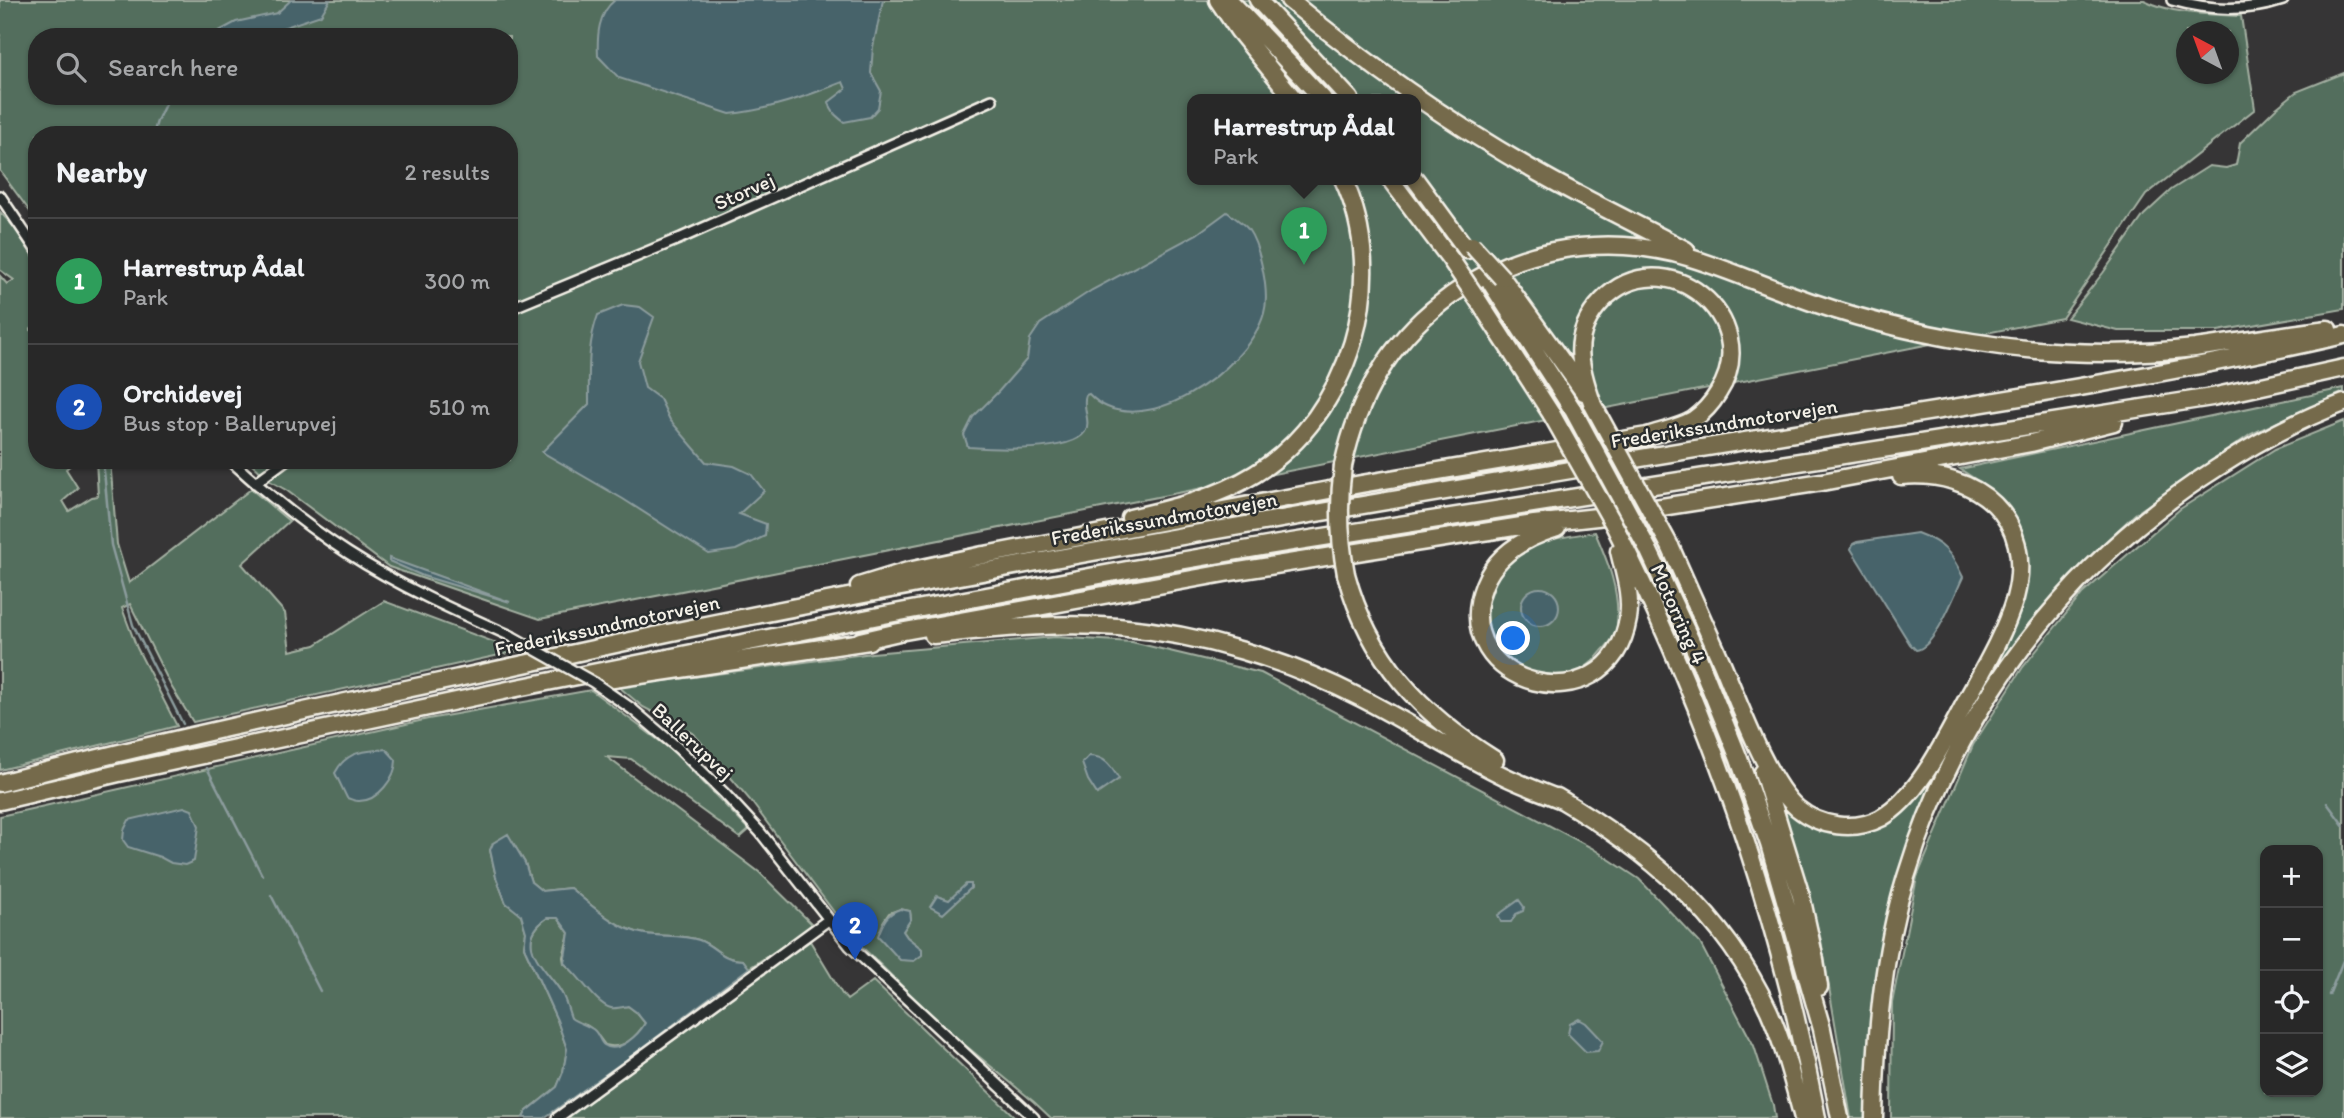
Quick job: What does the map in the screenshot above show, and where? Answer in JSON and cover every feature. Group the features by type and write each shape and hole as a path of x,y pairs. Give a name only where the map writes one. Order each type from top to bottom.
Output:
{"highway":[{"path":"1218,0 1239,32 1290,94"},
{"path":"1229,0 1318,94"},
{"path":"1258,0 1345,94"},
{"path":"1289,0 1414,94"},
{"path":"1421,99 1474,135 1553,181 1719,267"},
{"path":"974,558 1021,542 1192,503 1229,489 1256,474 1281,455 1327,402 1345,367 1356,332 1363,295 1363,262 1357,224 1346,185"},
{"path":"1395,185 1451,260 1552,415 1613,523 1624,552 1628,617 1619,645 1610,659 1581,680 1567,684 1531,682 1513,674 1488,648 1481,632 1478,609 1486,579 1499,561 1518,544 1539,533 1597,517"},
{"name":"Motorring 4","path":"1420,185 1496,281 1573,410 1648,549 1696,652 1739,759 1773,856 1822,1029 1840,1118"},
{"path":"1803,1118 1789,1063 1768,1010 1745,967 1720,930 1662,868 1625,841 1464,740 1436,719 1408,692 1382,659 1364,625 1346,574 1339,495 1343,467 1358,412 1387,359 1429,312 1475,278 1534,255 1568,248 1620,245 1650,248 1719,267 1788,294 1889,326 2010,347 2084,352 2158,351 2344,327"},
{"path":"780,611 908,571 1361,484 1647,436 1674,428 1694,419 1711,404 1723,386 1730,368 1730,347 1724,324 1715,307 1700,292 1684,283 1664,278 1643,278 1624,284 1594,309 1585,326 1579,360 1594,405 1670,547 1744,716 1777,783 1797,808 1814,819 1832,825 1859,825 1875,820 1900,804 1929,765 1988,659 2011,609 2019,572 2018,550 2012,530 2002,514 1979,491 1958,481 1922,475 1822,482"},
{"path":"1496,281 1594,405"},
{"name":"Frederikssundmotorvejen","path":"0,783 354,700 780,611 1275,519 2064,390 2344,335"},
{"name":"Frederikssundmotorvejen","path":"0,801 517,688 884,615 1265,546 2212,397 2344,368"},
{"path":"860,641 1225,573 1822,482 2031,443 2212,397"},
{"path":"1874,1118 1881,997 1891,939 1906,878 1924,823 1945,774 2002,674 2073,585 2153,512 2244,450 2344,403"},
{"name":"Motorring 4","path":"1624,552 1678,660 1721,766 1749,848 1789,986 1817,1118"},
{"path":"517,688 578,685 860,641 1013,627 1118,627 1211,643 1294,669 1359,697 1506,777 1564,801"},
{"path":"1744,716 1801,896 1815,960 1822,1029"}],"street":[{"path":"2172,0 2193,6 2237,9 2283,0"},
{"name":"Storvej","path":"518,305 681,238 992,100"},
{"path":"0,197 28,238"},
{"name":"Ballerupvej","path":"240,469 306,524 357,559 454,611 511,636 593,682 632,709 679,749 724,793 760,832 828,920 877,972 1034,1118"},
{"path":"255,483 274,469"},
{"path":"557,1118 828,920"}],"green space":[{"path":"0,0 2144,0 2179,11 2241,16 2255,109 2146,195 2062,318 540,619 389,567 270,481 257,469 518,469 518,126 28,126 28,209 0,171"},
{"path":"2344,73 2344,309 2218,331 2118,331 2067,318 2144,215 2171,190 2209,166 2226,168 2236,165 2240,143 2275,109 2296,92"},
{"path":"0,212 15,228 28,249 28,469 66,469 78,488 63,501 69,511 98,496 96,469 111,469 117,544 129,583 251,489 289,521 242,564 285,613 290,651 315,645 384,601 518,651 193,722 171,686 130,604 122,608 137,648 177,726 0,770 0,276 7,284 14,280 0,270"},
{"path":"2344,388 2344,392 2251,434 2135,514 2094,553 2028,626 1984,692 1931,787 1897,886 1867,1118 1851,1118 1821,940 1781,800 1820,832 1868,834 1910,806 2005,645 2024,548 2012,511 1987,487 1960,469"},
{"path":"2344,421 2344,1118 1891,1118 1892,1003 1917,877 1973,745 2023,667 2082,594 2180,509 2275,449"},
{"path":"1595,532 1615,588 1617,628 1614,635 1593,661 1583,669 1564,677 1546,677 1522,668 1501,651 1488,630 1487,608 1499,572 1518,553 1529,547"},
{"path":"1055,637 1132,642 1261,673 1592,848 1639,879 1700,943 1754,1046 1775,1118 1051,1118 948,1031 855,940 750,800 694,734 643,707 619,687 872,653","holes":["900,909 910,911 911,919 903,931 922,949 883,922 889,913"]},
{"path":"591,690 673,751 749,830 740,838 631,759 607,757 759,872 814,926 749,968 743,960 724,956 699,940 645,934 624,927 605,916 570,888 542,891 531,882 525,863 508,835 490,850 496,877 506,903 521,914 526,932 524,947 567,1049 563,1073 557,1087 526,1112 523,1118 0,1118 0,816 428,719"},
{"path":"547,918 558,918 569,933 564,963 612,1008 628,1006 645,1023 628,1042 617,1046 605,1045 592,1029 571,1018 561,992 541,966 532,947 536,928"},
{"path":"810,941 847,1000 873,981 1016,1118 566,1118"}],"water":[{"path":"291,0 330,0 321,15 283,28 225,28 236,22 277,13"},
{"path":"615,0 883,0 873,47 871,73 881,91 878,108 870,117 844,122 834,114 829,102 846,89 843,82 773,106 730,114 619,78 598,56 598,33 602,18"},
{"path":"1227,212 1246,227 1256,246 1263,270 1266,304 1254,335 1237,357 1215,377 1189,394 1162,406 1135,412 1110,408 1089,394 1086,395 1087,428 1077,439 1064,443 1031,448 968,447 964,435 973,417 1027,359 1030,339 1040,324 1092,290 1197,234"},
{"path":"623,305 640,307 654,317 638,361 645,388 660,399 670,420 706,462 734,466 751,474 764,491 739,514 766,524 765,536 736,550 709,554 623,499 542,452 589,404 590,348 594,326 598,315"},
{"path":"1917,533 1946,549 1963,577 1937,631 1923,647 1916,650 1851,549 1857,542"},
{"path":"389,558 510,602 423,576 389,561"},
{"path":"1540,588 1554,593 1559,607 1554,621 1540,626 1526,621 1521,607 1526,593"},
{"path":"386,749 396,760 389,781 379,793 365,800 347,798 335,773 340,765 350,756"},
{"path":"1089,756 1103,760 1119,779 1097,794 1082,763"},
{"path":"184,807 192,810 199,826 194,861 185,865 171,863 128,847 123,840 129,820"},
{"path":"508,834 525,863 531,882 542,891 570,888 605,916 624,927 645,934 699,940 724,956 743,960 749,968 544,1118 523,1118 526,1112 557,1087 567,1049 524,947 526,932 521,915 506,903 496,877 490,850 493,843","holes":["547,918 558,918 569,933 564,963 599,1001 613,1008 628,1006 645,1023 622,1045 604,1045 593,1029 571,1018 561,992 535,956 532,937 537,927"]},
{"path":"966,884 971,884 971,888 943,914 930,907 937,896 949,900"},
{"path":"1519,900 1524,907 1523,911 1516,914 1511,922 1501,922 1498,915"},
{"path":"900,909 910,911 911,919 903,931 922,949 922,955 914,961 900,960 878,936 886,919"},
{"path":"1579,1019 1603,1041 1598,1051 1586,1052 1568,1034 1570,1024"}],"waterway":[{"path":"156,126 165,105"},
{"path":"104,469 111,545 133,625 183,724"},
{"path":"207,768 262,875"},
{"path":"2327,803 2344,826"},
{"path":"271,895 320,991"},
{"path":"2329,995 2344,958"}],"place":[{"name":"Harrestrup Ådal","path":"1304,265"},
{"name":"Orchidevej","path":"855,960"}]}
